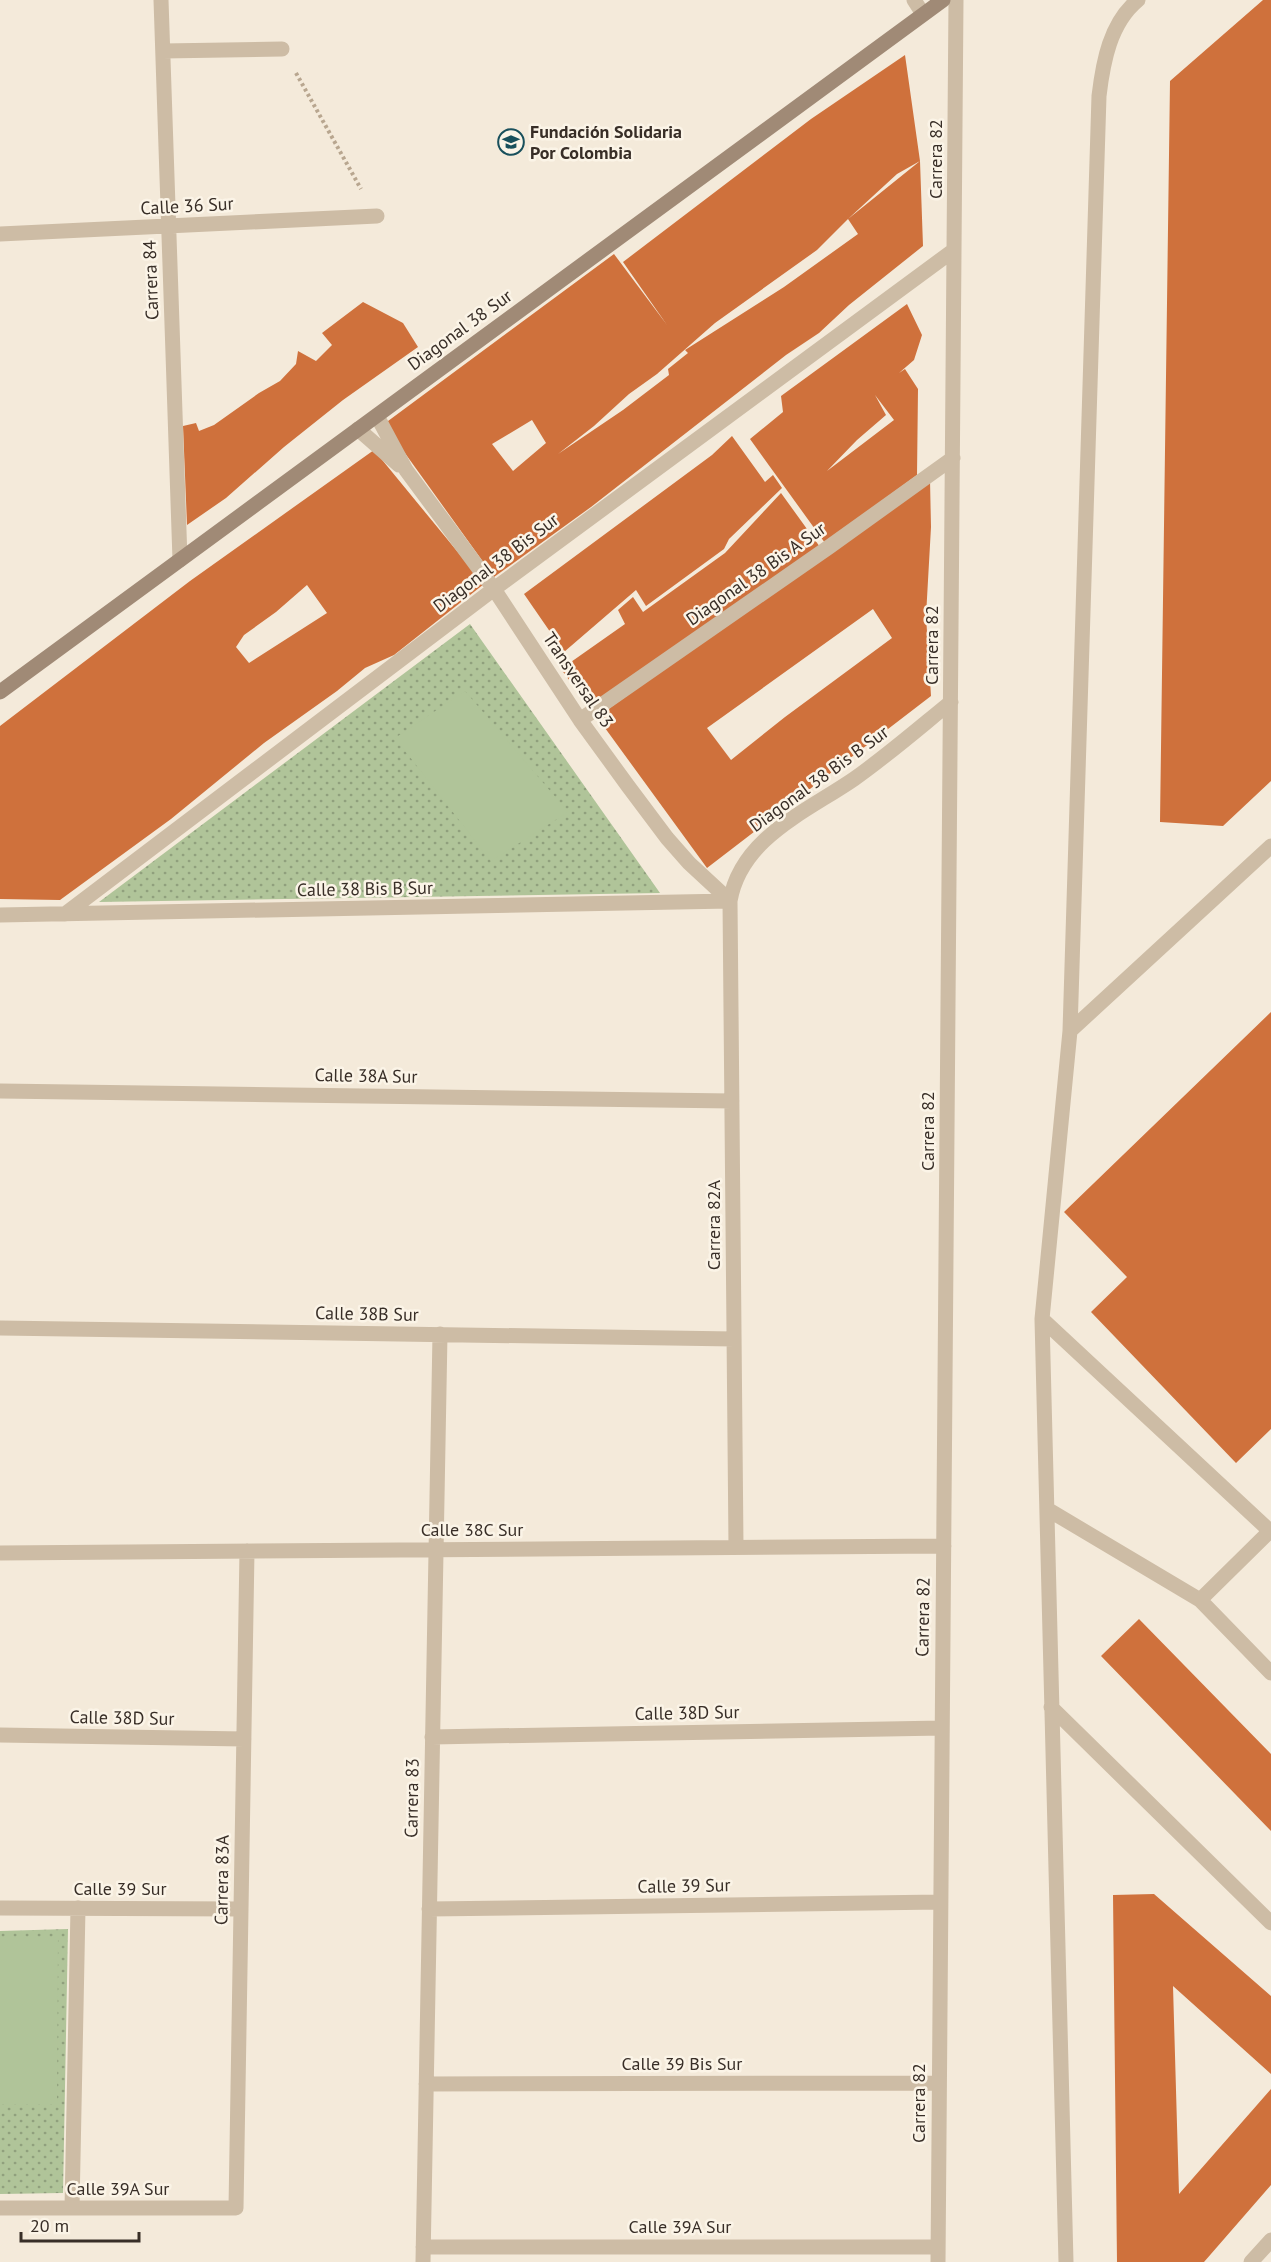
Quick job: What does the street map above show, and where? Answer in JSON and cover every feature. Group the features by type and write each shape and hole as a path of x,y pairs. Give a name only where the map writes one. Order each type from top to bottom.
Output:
{"street":[{"name":"Carrera 84","path":"161,0 180,560"},
{"path":"914,0 923,14"},
{"name":"Diagonal 38 Sur","path":"0,692 943,0"},
{"name":"Carrera 82","path":"938,2254 956,0"},
{"path":"1066,2262 1042,1319 1070,1031 1099,96 1104,55 1126,10 1138,0"},
{"path":"163,51 282,49"},
{"name":"Calle 36 Sur","path":"0,234 377,216"},
{"name":"Diagonal 38 Bis Sur","path":"65,914 494,589 954,250"},
{"name":"Transversal 83","path":"377,416 406,470 494,589 580,720 667,838 689,863 730,902"},
{"name":"Transversal 83","path":"358,429 406,470"},
{"name":"Diagonal 38 Bis A Sur","path":"580,720 820,554 953,458"},
{"name":"Diagonal 38 Bis B Sur","path":"730,902 733,888 744,864 775,831 853,780 951,702"},
{"path":"1070,1031 1271,846"},
{"name":"Calle 38 Bis B Sur","path":"0,915 730,902"},
{"name":"Carrera 82A","path":"730,902 736,1547"},
{"name":"Calle 38A Sur","path":"0,1091 732,1101"},
{"path":"1042,1319 1270,1531 1200,1600"},
{"name":"Calle 38B Sur","path":"0,1329 734,1339"},
{"name":"Carrera 83","path":"423,2255 440,1334"},
{"path":"1047,1509 1200,1600 1271,1673"},
{"name":"Calle 38C Sur","path":"0,1553 944,1546"},
{"name":"Carrera 83A","path":"236,2208 247,1551"},
{"path":"1051,1707 1271,1923"},
{"name":"Calle 38D Sur","path":"432,1737 942,1728"},
{"name":"Calle 38D Sur","path":"0,1735 244,1740"},
{"name":"Calle 39 Sur","path":"429,1909 940,1902"},
{"name":"Calle 39 Sur","path":"0,1908 241,1909"},
{"path":"72,2208 78,1908"},
{"name":"Calle 39 Bis Sur","path":"426,2084 939,2083"},
{"name":"Calle 39A Sur","path":"0,2208 236,2208"},
{"path":"1251,2262 1271,2240"},
{"name":"Calle 39A Sur","path":"423,2255 938,2254"}],"path":[{"path":"282,49 377,216"}],"green space":[{"path":"470,624 660,893 99,902"},
{"path":"465,691 568,812 491,861 395,738"},
{"path":"68,1929 63,2193 0,2194 0,1931"},
{"path":"0,1939 58,1939 57,2104 0,2104"}],"building":[{"path":"1263,0 1271,0 1271,781 1223,826 1160,822 1170,81"},
{"path":"905,55 920,161 923,246 849,305 819,333 786,355 591,507 494,577 384,424 614,254 667,325 623,262 811,119","holes":["920,161 848,219 897,174","848,219 858,234 784,287 685,350 688,353 668,369 669,375 623,410 558,454 594,426 629,394 657,374 715,323 817,250","532,420 546,443 513,471 492,444"]},
{"path":"363,302 403,323 418,347 343,400 284,447 226,498 187,525 183,426 196,423 199,431 214,425 280,381 296,364 298,351 316,361 332,345 322,333"},
{"path":"907,304 922,335 914,360 899,373 905,369 918,389 917,475 825,543 750,439 783,412 781,396","holes":["875,395 894,420 827,471 857,440 886,415"]},
{"path":"732,436 765,482 773,475 782,488 729,539 724,549 646,606 636,590 564,652 524,594 712,455"},
{"path":"374,450 484,584 394,655 365,668 264,743 171,819 60,900 0,899 0,726 190,581","holes":["307,585 327,613 249,663 236,647 244,635 276,612"]},
{"path":"930,480 931,527 926,616 931,696 707,868 597,717","holes":["873,609 892,638 731,760 707,728"]},
{"path":"781,493 820,547 592,711 561,669 625,624 618,610 633,597 643,612 725,553"},
{"path":"1271,1012 1271,1429 1236,1463 1091,1312 1127,1277 1064,1212"},
{"path":"1139,1619 1271,1754 1271,1831 1101,1656"},
{"path":"1154,1894 1271,1996 1271,2074 1173,1986 1179,2194 1271,2089 1271,2185 1204,2262 1117,2262 1113,1895"}],"place":[{"name":"Fundación Solidaria Por Colombia","path":"511,142"}]}
